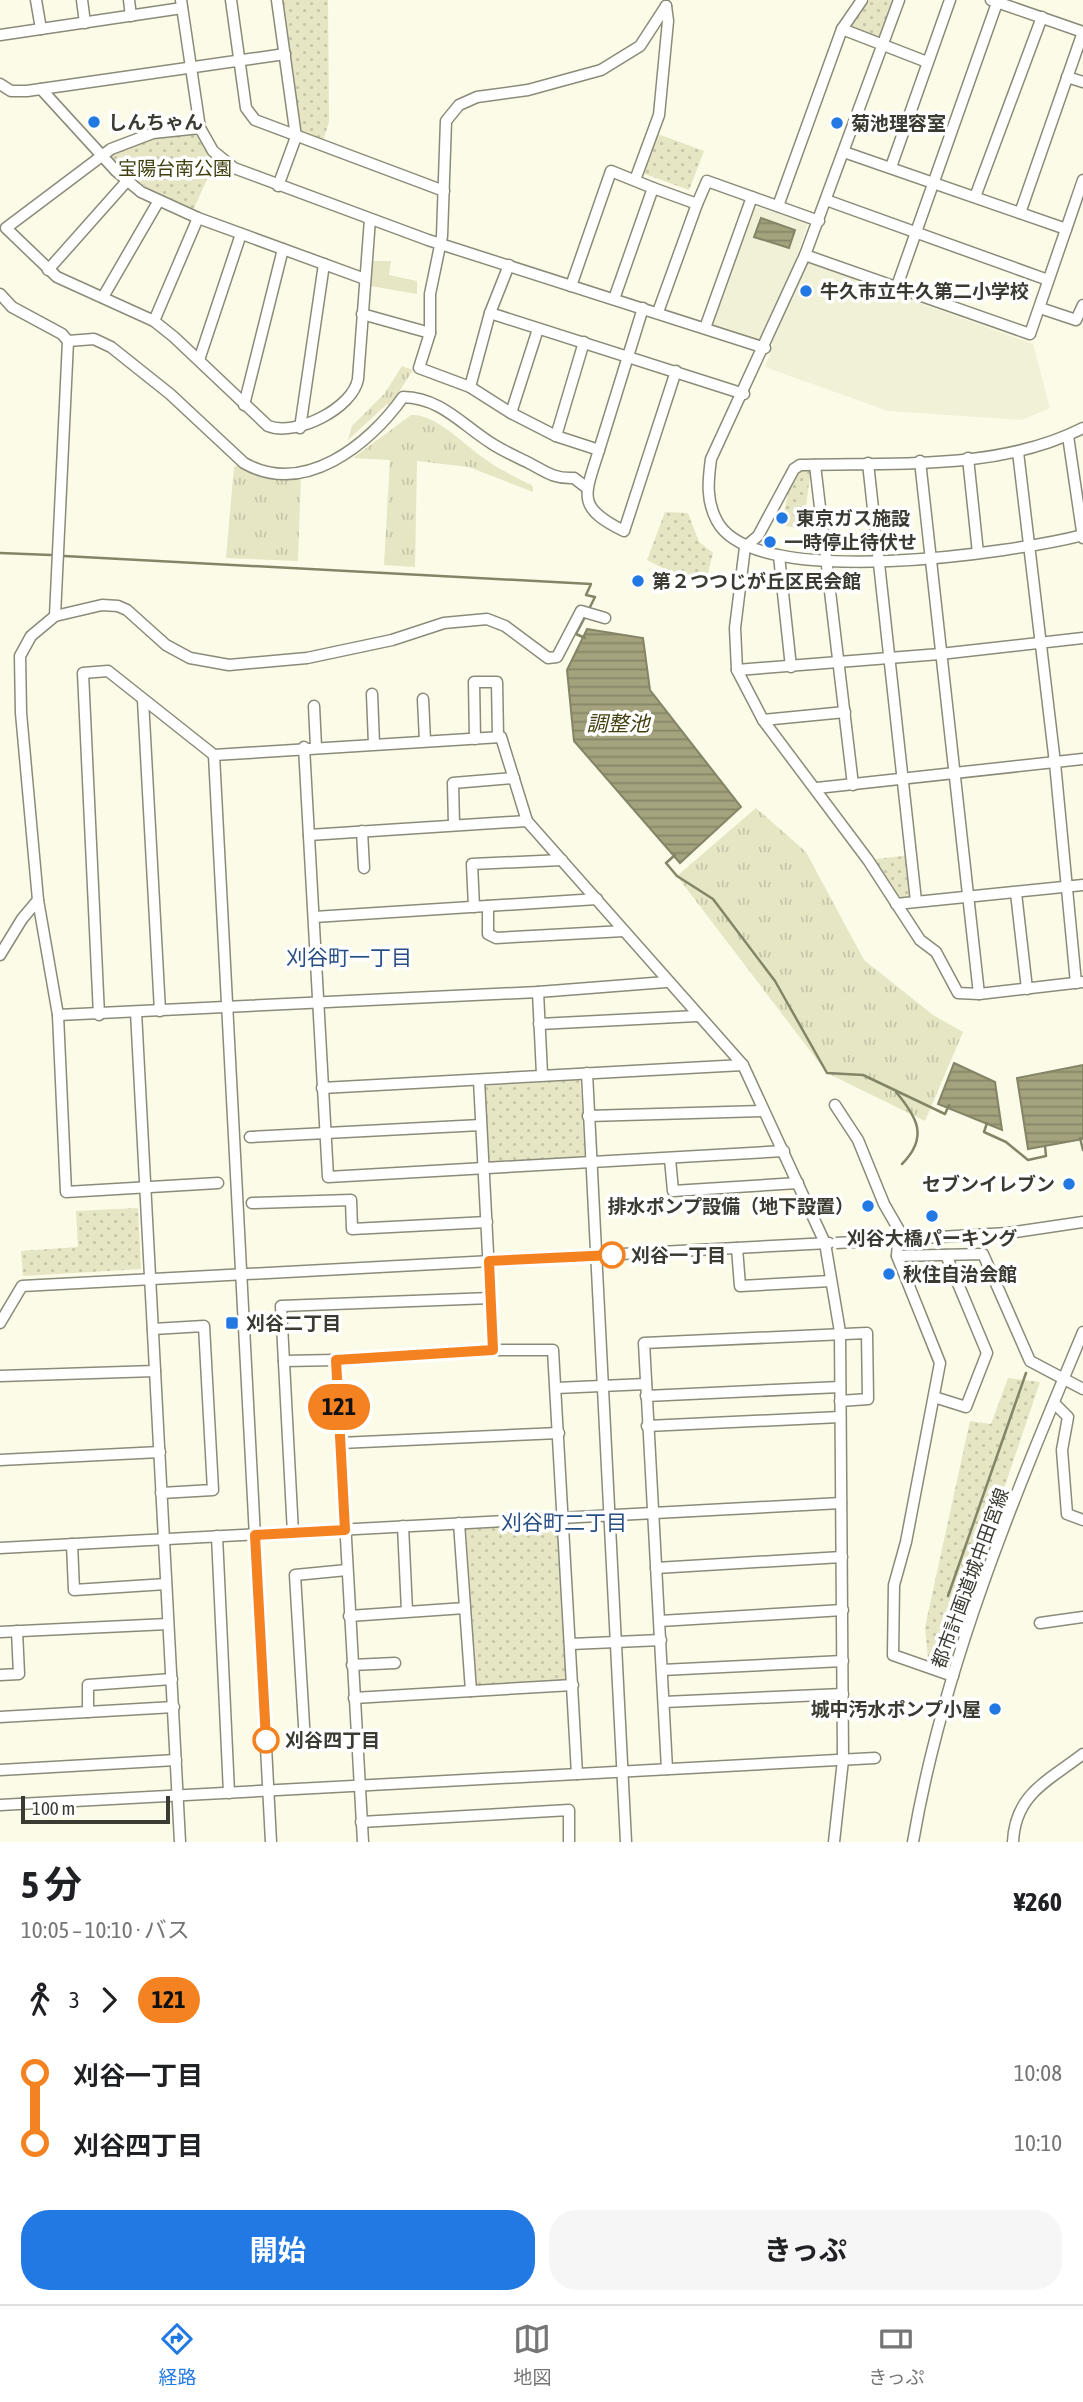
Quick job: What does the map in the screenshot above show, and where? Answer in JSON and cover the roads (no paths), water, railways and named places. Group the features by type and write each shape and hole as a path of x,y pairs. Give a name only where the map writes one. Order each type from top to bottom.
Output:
{"street":[{"path":"36,0 41,29"},
{"path":"82,0 85,23"},
{"path":"129,0 131,16"},
{"path":"231,0 246,108 251,116 259,123 444,191"},
{"path":"277,0 296,137 278,186"},
{"path":"778,205 842,29 862,0"},
{"path":"899,0 806,255 744,394 710,459 706,490 717,523 745,547 779,556 828,561 878,562 1030,549 1083,536 1068,436"},
{"path":"891,167 950,0"},
{"path":"897,286 913,233 995,1 1083,32 1020,213"},
{"path":"0,35 131,16 182,4 200,128 213,151 227,163 278,186 440,244 765,348"},
{"path":"599,450 556,436 511,413 470,387 419,368 430,333 430,294 440,244 446,121 459,105 477,97 528,90 601,70 640,46 666,6 668,21 659,115 635,180"},
{"path":"975,197 1042,17"},
{"path":"842,29 927,62"},
{"path":"0,84 11,91 41,89 285,54"},
{"path":"1067,77 1083,82"},
{"path":"41,89 127,181 158,202 365,279"},
{"path":"200,128 137,136 101,154 6,228 48,270 66,282 154,321 199,360 244,405 273,428 300,428 354,392 370,219"},
{"path":"844,152 1066,229"},
{"path":"571,286 611,171 697,204"},
{"path":"806,255 1030,334 1066,229 1080,197 1083,180"},
{"path":"48,270 127,181"},
{"path":"659,312 707,181 819,221"},
{"path":"614,299 653,188"},
{"path":"705,328 752,197"},
{"path":"826,200 1048,280"},
{"path":"103,298 158,202"},
{"path":"154,321 198,218"},
{"path":"199,360 241,233"},
{"path":"244,405 283,248"},
{"path":"300,428 324,264"},
{"path":"470,387 490,313 509,265"},
{"path":"0,295 12,307 62,334 68,341 55,616"},
{"path":"1040,308 1076,320 1083,305"},
{"path":"643,308 587,488 588,505 624,531 676,371"},
{"path":"490,313 629,355 744,394"},
{"path":"362,314 430,333"},
{"path":"511,413 538,329"},
{"path":"68,341 94,339 111,347 156,382 244,463 257,470 284,474 336,461 373,435 403,397 418,397 439,405 492,444 549,475 558,479 574,478 587,488"},
{"path":"556,436 584,342"},
{"path":"1018,452 1080,982 979,994 958,993 936,952 920,940 817,788 763,720 737,670 736,628 745,547 758,536 794,469 815,465 968,458 1018,452 1068,436 1083,428"},
{"path":"968,458 978,553"},
{"path":"920,461 979,994"},
{"path":"868,463 905,779 916,901"},
{"path":"815,465 853,785"},
{"path":"779,556 791,667"},
{"path":"218,1183 66,1192 58,1016 38,900 21,713 20,656 31,636 55,616 102,605 118,606 127,610 166,645 190,658 229,665 307,658 392,640 462,619 487,619 505,626 548,658 557,657 581,611 605,618"},
{"path":"737,670 940,654 1083,638"},
{"path":"99,1015 83,673 108,671 214,755 501,737 527,821 666,982 743,1065 825,1243 840,1332 843,1760 834,1842"},
{"path":"475,738 474,682 497,682 498,737"},
{"path":"372,694 374,744"},
{"path":"423,699 425,741"},
{"path":"143,700 160,1011"},
{"path":"314,706 310,747 309,835 316,1003 328,1177 784,1152"},
{"path":"763,720 845,712"},
{"path":"214,755 271,1842"},
{"path":"817,788 1083,759"},
{"path":"454,825 453,783 514,778"},
{"path":"309,835 527,821"},
{"path":"362,831 364,868"},
{"path":"474,907 472,864 562,860"},
{"path":"896,904 1083,885"},
{"path":"1016,893 1027,989"},
{"path":"314,917 597,899"},
{"path":"0,955 22,919 38,900"},
{"path":"488,906 488,934 496,938 624,932"},
{"path":"58,1016 538,992 666,982"},
{"path":"538,992 542,1074"},
{"path":"135,1012 180,1842"},
{"path":"540,1024 698,1016"},
{"path":"322,1088 743,1065"},
{"path":"587,1073 589,1164 626,1842"},
{"path":"479,1080 493,1350"},
{"path":"835,1105 858,1140 884,1204 899,1230 897,1256 940,1363 894,1585 893,1656 953,1676"},
{"path":"588,1116 762,1111"},
{"path":"250,1137 481,1125"},
{"path":"670,1159 673,1191 798,1183"},
{"path":"252,1203 351,1200 352,1229 486,1222"},
{"path":"0,1323 22,1286 1008,1233 1083,1222"},
{"path":"737,1248 740,1286 831,1282"},
{"path":"897,1256 983,1254 1030,1361 1083,1389"},
{"path":"934,1397 966,1407 987,1353 946,1255"},
{"path":"293,1533 281,1306 491,1298"},
{"path":"153,1328 204,1326 213,1490 161,1493"},
{"path":"667,1769 644,1343 840,1332 867,1333 868,1399 840,1401"},
{"name":"都市計画道城中田宮線","path":"913,1842 920,1803 953,1676 1083,1332"},
{"path":"284,1362 493,1350 554,1350 577,1774"},
{"path":"336,1360 363,1842"},
{"path":"1070,1364 1083,1368"},
{"path":"0,1376 155,1371"},
{"path":"556,1388 646,1384"},
{"path":"646,1396 840,1387"},
{"path":"1054,1403 1068,1417 1062,1450 1067,1514 1083,1520"},
{"path":"648,1426 840,1417"},
{"path":"340,1443 559,1433"},
{"path":"0,1460 160,1452"},
{"path":"0,1549 841,1503"},
{"path":"460,1523 471,1691"},
{"path":"403,1527 407,1611"},
{"path":"217,1536 229,1793"},
{"path":"72,1544 74,1590 166,1584"},
{"path":"656,1568 842,1557"},
{"path":"347,1570 295,1575 305,1742 356,1738"},
{"path":"349,1616 465,1608"},
{"path":"660,1621 843,1610"},
{"path":"1040,1623 1083,1617"},
{"path":"0,1632 168,1624"},
{"path":"0,1675 19,1674 17,1631"},
{"path":"571,1644 661,1640"},
{"path":"663,1670 843,1661"},
{"path":"352,1665 395,1663"},
{"path":"88,1712 88,1685 172,1679"},
{"path":"354,1698 573,1685"},
{"path":"664,1702 843,1694"},
{"path":"0,1717 174,1707"},
{"path":"1013,1842 1014,1823 1026,1797 1083,1755"},
{"path":"0,1805 876,1758"},
{"path":"0,1770 176,1760"},
{"path":"361,1822 569,1810 569,1842"}],"water":[{"path":"761,218 795,230 789,248 754,237"},
{"name":"調整池","path":"587,629 643,638 650,690 741,807 680,863 574,741 567,670"},
{"path":"954,1063 995,1082 1002,1130 938,1104"},
{"path":"1083,1065 1083,1139 1028,1149 1017,1078"}],"waterway":[{"path":"0,553 51,555"},
{"path":"64,556 591,584 586,595 595,597 588,611"},
{"path":"585,617 576,634 585,638"},
{"path":"675,855 666,863 677,876 713,899 775,981 827,1073 863,1075 945,1114 949,1105"},
{"path":"896,1092 910,1110 918,1136 902,1164"},
{"path":"987,1123 984,1132 1006,1142 1028,1160 1046,1156 1045,1146"},
{"path":"1080,1138 1083,1150"},
{"path":"948,1596 1026,1373"}],"place":[{"name":"しんちゃん","path":"94,122"},
{"name":"菊池理容室","path":"837,123"},
{"name":"牛久市立牛久第二小学校","path":"806,291"},
{"name":"東京ガス施設","path":"782,518"},
{"name":"一時停止待伏せ","path":"770,542"},
{"name":"第２つつじが丘区民会館","path":"638,581"},
{"name":"セブンイレブン","path":"1069,1184"},
{"name":"排水ポンプ設備（地下設置）","path":"868,1206"},
{"name":"刈谷大橋パーキング","path":"932,1216"},
{"name":"刈谷一丁目","path":"612,1255"},
{"name":"秋住自治会館","path":"889,1274"},
{"name":"刈谷二丁目","path":"232,1323"},
{"name":"城中汚水ポンプ小屋","path":"995,1709"},
{"name":"刈谷四丁目","path":"266,1740"}],"district":[{"name":"刈谷町一丁目","path":"349,957"},
{"name":"刈谷町二丁目","path":"564,1522"}],"park label":[{"name":"宝陽台南公園","path":"175,168"}]}
